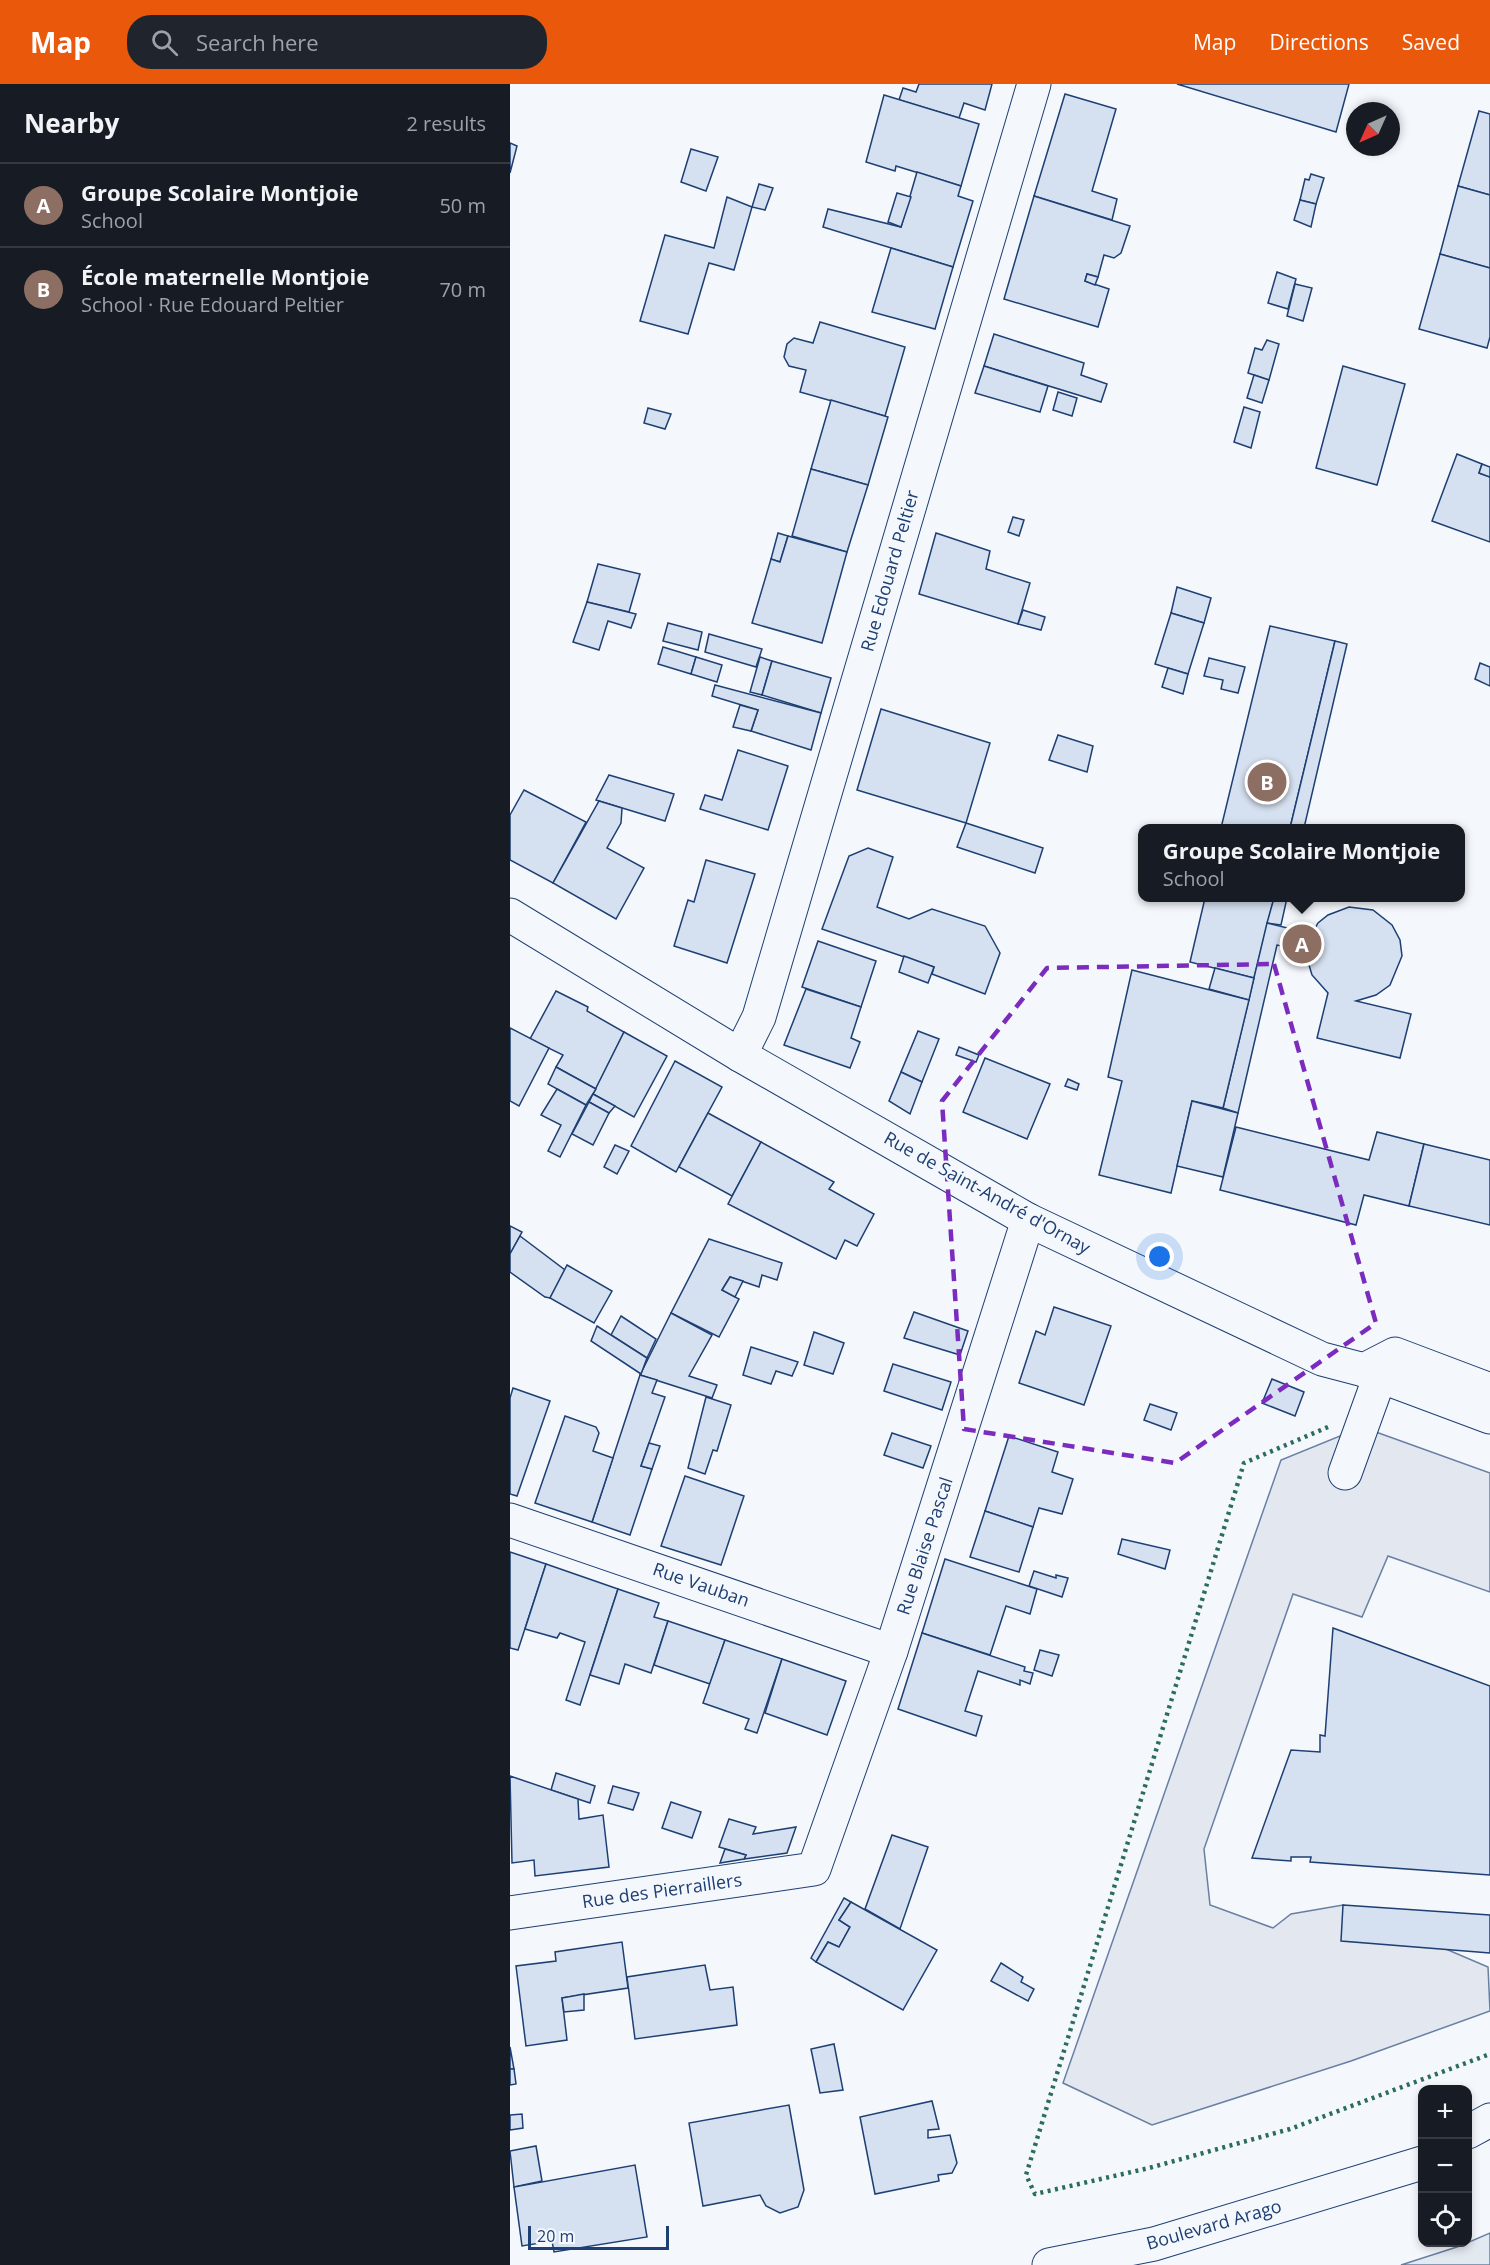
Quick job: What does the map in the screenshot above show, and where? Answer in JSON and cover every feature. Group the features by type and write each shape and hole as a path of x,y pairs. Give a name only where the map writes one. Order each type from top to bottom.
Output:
{"street":[{"name":"Rue Edouard Peltier","path":"740,1055 759,1017 1034,84"},
{"name":"Rue de Saint-André d'Ornay","path":"510,915 740,1055 1028,1220 1322,1359 1372,1373 1490,1417"},
{"name":"Rue Blaise Pascal","path":"814,1869 891,1650 1028,1220"},
{"path":"1345,1473 1372,1373 1395,1354 1490,1390"},
{"name":"Rue Vauban","path":"510,1520 891,1650"},
{"name":"Rue des Pierraillers","path":"510,1913 814,1869"},
{"path":"1472,2129 1490,2120"},
{"path":"1472,2148 1490,2143"},
{"name":"Boulevard Arago","path":"1377,2176 1418,2156"},
{"name":"Boulevard Arago","path":"1049,2265 1154,2244 1418,2164"}],"highlighted area":[{"path":"1274,964 1376,1323 1175,1463 964,1429 942,1101 1047,968"}],"shaded area":[{"path":"1362,1427 1490,1473 1490,1592 1388,1556 1362,1617 1293,1594 1204,1849 1210,1905 1273,1928 1291,1914 1343,1905 1488,1967 1490,2011 1351,2061 1152,2125 1063,2083 1281,1460"},
{"path":"1490,2233 1490,2265 1401,2265 1457,2247 1472,2247 1472,2241"}],"building":[{"path":"919,84 992,84 985,110 964,103 959,118 899,100 903,88 916,92"},
{"path":"1177,84 1349,84 1336,132"},
{"path":"1065,94 1116,109 1092,191 1117,199 1112,220 1034,196"},
{"path":"884,95 979,124 961,186 896,166 895,171 866,162"},
{"path":"1479,111 1490,114 1490,195 1458,186"},
{"path":"510,143 517,146 510,173"},
{"path":"691,149 718,157 706,191 681,182"},
{"path":"917,172 961,186 958,196 973,201 953,267 823,227 828,209 901,227"},
{"path":"1311,174 1324,178 1316,204 1300,200 1305,179 1309,180"},
{"path":"759,184 773,188 765,210 752,207"},
{"path":"1458,186 1490,195 1490,268 1440,254"},
{"path":"897,193 911,197 901,227 888,222"},
{"path":"1034,196 1130,226 1121,253 1114,258 1104,255 1098,277 1087,274 1085,281 1109,289 1098,327 1004,299"},
{"path":"727,197 752,207 734,270 709,263 688,334 640,321 665,235 714,248"},
{"path":"1300,200 1316,204 1311,227 1294,220"},
{"path":"891,248 953,267 935,329 872,312"},
{"path":"1440,254 1490,268 1490,337 1487,348 1419,329"},
{"path":"1277,272 1296,279 1288,309 1268,303"},
{"path":"1087,274 1098,277 1095,285 1085,281"},
{"path":"1295,284 1312,288 1303,321 1287,316"},
{"path":"820,322 905,347 885,416 800,392 806,370 789,366 784,357 787,344 794,338 813,343"},
{"path":"994,334 1084,363 1081,375 1107,384 1101,402 984,366"},
{"path":"1267,340 1279,344 1269,380 1248,373 1255,348 1262,350"},
{"path":"984,366 1048,386 1040,412 975,393"},
{"path":"1343,366 1405,384 1377,485 1316,468"},
{"path":"1254,375 1269,380 1262,403 1247,398"},
{"path":"1058,392 1077,398 1072,416 1053,410"},
{"path":"831,400 888,417 868,485 811,469"},
{"path":"1244,407 1260,412 1251,448 1234,442"},
{"path":"648,408 671,414 665,429 644,423"},
{"path":"1457,454 1482,464 1479,473 1490,477 1490,542 1432,521"},
{"path":"1482,464 1490,467 1490,477 1479,473"},
{"path":"811,469 868,485 847,552 792,536"},
{"path":"1013,517 1024,520 1019,536 1008,532"},
{"path":"778,533 788,536 780,562 771,559"},
{"path":"936,533 990,551 986,569 1030,583 1018,624 919,594"},
{"path":"788,536 847,552 822,643 752,623 771,559 780,562"},
{"path":"598,564 640,574 629,612 587,602"},
{"path":"1177,587 1211,598 1204,623 1171,613"},
{"path":"587,602 636,614 631,628 608,621 599,650 573,642"},
{"path":"1023,610 1045,617 1041,630 1018,624"},
{"path":"1171,613 1204,623 1188,674 1155,664"},
{"path":"668,623 702,632 698,650 663,641"},
{"path":"1270,626 1335,641 1291,824 1222,824"},
{"path":"709,634 762,649 756,667 705,652"},
{"path":"1335,641 1347,644 1305,824 1291,824"},
{"path":"663,647 696,657 691,674 658,664"},
{"path":"696,657 722,665 717,682 691,674"},
{"path":"760,657 772,661 762,695 750,692"},
{"path":"1209,658 1245,667 1238,693 1221,689 1223,680 1204,676"},
{"path":"772,661 831,678 821,713 762,695"},
{"path":"1480,663 1490,667 1490,686 1475,679"},
{"path":"1168,668 1188,674 1183,694 1162,687"},
{"path":"715,685 821,713 811,750 751,731 758,710 712,696"},
{"path":"740,705 758,710 751,731 733,727"},
{"path":"881,709 990,743 966,823 857,790"},
{"path":"1058,735 1093,746 1087,772 1049,760"},
{"path":"738,750 788,766 768,830 700,809 705,795 722,800"},
{"path":"609,775 674,794 665,821 596,800"},
{"path":"524,790 586,822 553,883 510,860 510,815"},
{"path":"599,801 622,808 621,823 607,848 644,868 616,919 553,883"},
{"path":"966,823 1043,848 1035,873 957,847"},
{"path":"868,848 893,857 877,907 909,919 932,909 985,926 1000,953 985,994 932,974 934,967 822,929 849,856"},
{"path":"706,860 755,874 727,963 674,946 688,900 694,902"},
{"path":"1204,902 1273,902 1254,978 1190,962"},
{"path":"1273,902 1286,902 1281,925 1267,923"},
{"path":"1349,907 1373,910 1392,925 1400,940 1402,956 1390,985 1376,995 1356,1001 1411,1014 1400,1058 1317,1038 1328,993 1312,975 1309,965 1308,951 1312,934 1318,923 1328,915"},
{"path":"1267,923 1312,934 1308,951 1277,945 1238,1113 1223,1108"},
{"path":"818,941 876,961 861,1007 802,987"},
{"path":"904,956 934,967 928,983 899,972"},
{"path":"1215,968 1254,978 1249,1000 1209,989"},
{"path":"1132,970 1249,1000 1223,1108 1192,1101 1171,1193 1099,1175 1122,1081 1108,1077"},
{"path":"806,989 861,1007 851,1038 860,1042 850,1068 784,1045"},
{"path":"556,991 588,1007 587,1011 624,1032 596,1089 556,1067 563,1055 530,1039"},
{"path":"510,1028 549,1048 519,1106 510,1101"},
{"path":"918,1031 939,1039 922,1082 901,1072"},
{"path":"624,1032 667,1056 634,1117 593,1094"},
{"path":"959,1047 979,1055 976,1062 956,1055"},
{"path":"985,1058 1050,1084 1027,1139 963,1112"},
{"path":"675,1061 722,1087 676,1172 631,1146"},
{"path":"556,1067 596,1089 586,1105 548,1084"},
{"path":"901,1072 922,1082 910,1114 889,1101"},
{"path":"1068,1079 1079,1084 1077,1090 1065,1086"},
{"path":"557,1089 586,1105 560,1157 548,1151 561,1125 541,1115"},
{"path":"593,1094 615,1106 609,1113 589,1102"},
{"path":"1192,1101 1238,1113 1223,1177 1177,1166"},
{"path":"589,1102 609,1113 593,1145 572,1134"},
{"path":"708,1113 761,1142 732,1196 679,1167"},
{"path":"1236,1127 1369,1160 1377,1132 1424,1144 1409,1206 1364,1195 1356,1225 1220,1190"},
{"path":"761,1142 834,1182 829,1189 874,1214 857,1246 845,1240 836,1259 728,1204"},
{"path":"1424,1144 1490,1160 1490,1225 1409,1206"},
{"path":"615,1145 629,1151 617,1174 604,1167"},
{"path":"510,1226 522,1232 510,1254"},
{"path":"520,1236 565,1270 550,1298 545,1297 510,1272 510,1254"},
{"path":"709,1239 782,1263 777,1280 762,1275 759,1287 730,1277 722,1290 739,1299 719,1337 671,1313"},
{"path":"567,1265 612,1291 594,1323 550,1298"},
{"path":"730,1277 743,1281 735,1297 722,1290"},
{"path":"1054,1307 1111,1326 1084,1405 1019,1383 1036,1331 1045,1335"},
{"path":"914,1312 968,1331 960,1355 904,1338"},
{"path":"671,1313 712,1335 689,1376 717,1385 712,1398 640,1375"},
{"path":"621,1316 656,1339 647,1358 611,1335"},
{"path":"597,1326 647,1358 641,1374 591,1341"},
{"path":"814,1332 844,1343 833,1374 804,1365"},
{"path":"751,1347 798,1362 792,1376 776,1371 771,1384 743,1375"},
{"path":"893,1364 951,1382 942,1410 884,1391"},
{"path":"640,1375 657,1380 652,1393 665,1397 641,1466 652,1469 630,1535 592,1522"},
{"path":"1272,1379 1304,1392 1295,1416 1262,1403"},
{"path":"513,1388 550,1401 517,1496 510,1494 510,1398"},
{"path":"706,1397 731,1405 717,1451 713,1450 705,1474 688,1468"},
{"path":"1150,1404 1177,1413 1171,1430 1144,1420"},
{"path":"565,1416 596,1427 599,1433 593,1451 613,1458 592,1522 535,1503"},
{"path":"892,1433 931,1446 923,1468 884,1455"},
{"path":"1009,1436 1058,1452 1052,1472 1073,1479 1062,1514 1039,1508 1033,1527 985,1511"},
{"path":"649,1443 660,1446 652,1469 641,1466"},
{"path":"685,1476 744,1496 721,1565 661,1546"},
{"path":"985,1511 1033,1527 1019,1572 970,1557"},
{"path":"1122,1539 1170,1550 1165,1569 1118,1554"},
{"path":"510,1552 546,1564 518,1650 510,1648"},
{"path":"945,1559 1037,1589 1030,1614 1006,1606 990,1655 922,1633"},
{"path":"546,1564 618,1589 580,1705 566,1700 585,1642 560,1633 557,1638 525,1629"},
{"path":"1034,1571 1056,1578 1056,1575 1068,1578 1062,1597 1029,1586"},
{"path":"618,1589 659,1603 654,1617 668,1621 651,1673 625,1664 619,1684 590,1675"},
{"path":"668,1621 725,1640 710,1684 654,1665"},
{"path":"1333,1628 1490,1686 1490,1875 1310,1862 1311,1857 1291,1857 1291,1861 1252,1858 1291,1750 1320,1752 1320,1735 1325,1736"},
{"path":"922,1633 1025,1667 1024,1671 1033,1673 1030,1684 1020,1680 1020,1685 978,1671 965,1711 982,1716 976,1736 898,1709"},
{"path":"725,1640 782,1659 757,1733 745,1729 749,1719 703,1703"},
{"path":"1040,1650 1059,1655 1052,1676 1034,1670"},
{"path":"782,1659 846,1681 827,1735 765,1713"},
{"path":"556,1773 595,1786 590,1803 551,1790"},
{"path":"510,1776 578,1799 579,1819 603,1815 609,1867 535,1876 534,1860 512,1863"},
{"path":"613,1786 639,1793 633,1810 608,1803"},
{"path":"671,1802 701,1812 692,1838 662,1828"},
{"path":"729,1819 756,1827 753,1834 796,1827 787,1853 744,1859 746,1855 719,1847"},
{"path":"892,1835 928,1847 900,1929 865,1909"},
{"path":"725,1849 746,1855 744,1859 720,1863"},
{"path":"844,1898 851,1902 839,1920 850,1927 839,1947 828,1942 816,1962 811,1958"},
{"path":"851,1902 937,1950 903,2010 816,1962 828,1942 839,1947 850,1927 839,1920"},
{"path":"1343,1905 1490,1915 1490,1953 1341,1941"},
{"path":"622,1942 628,1988 562,1998 567,2040 526,2046 516,1966 556,1961 555,1952"},
{"path":"1001,1963 1023,1977 1021,1982 1034,1989 1028,2001 991,1981"},
{"path":"705,1965 710,1990 733,1987 737,2025 635,2039 627,1977"},
{"path":"584,1994 584,2010 564,2012 562,1998"},
{"path":"834,2044 843,2090 820,2093 811,2049"},
{"path":"510,2047 514,2069 510,2069"},
{"path":"510,2069 514,2069 516,2084 510,2085"},
{"path":"932,2101 939,2129 928,2130 928,2138 950,2135 957,2163 952,2173 938,2175 939,2181 875,2194 860,2117"},
{"path":"789,2105 804,2190 798,2207 780,2213 766,2206 760,2195 703,2206 689,2123"},
{"path":"522,2114 523,2128 510,2130 510,2115"},
{"path":"536,2146 542,2181 514,2187 510,2151"},
{"path":"635,2165 647,2237 554,2252 552,2241 522,2246 514,2187"}],"hedge":[{"path":"1328,1427 1244,1463 1026,2175 1035,2194 1149,2168 1290,2129 1490,2054"}],"place":[{"name":"École maternelle Montjoie","path":"1267,782"},
{"name":"Groupe Scolaire Montjoie","path":"1302,944"}]}
